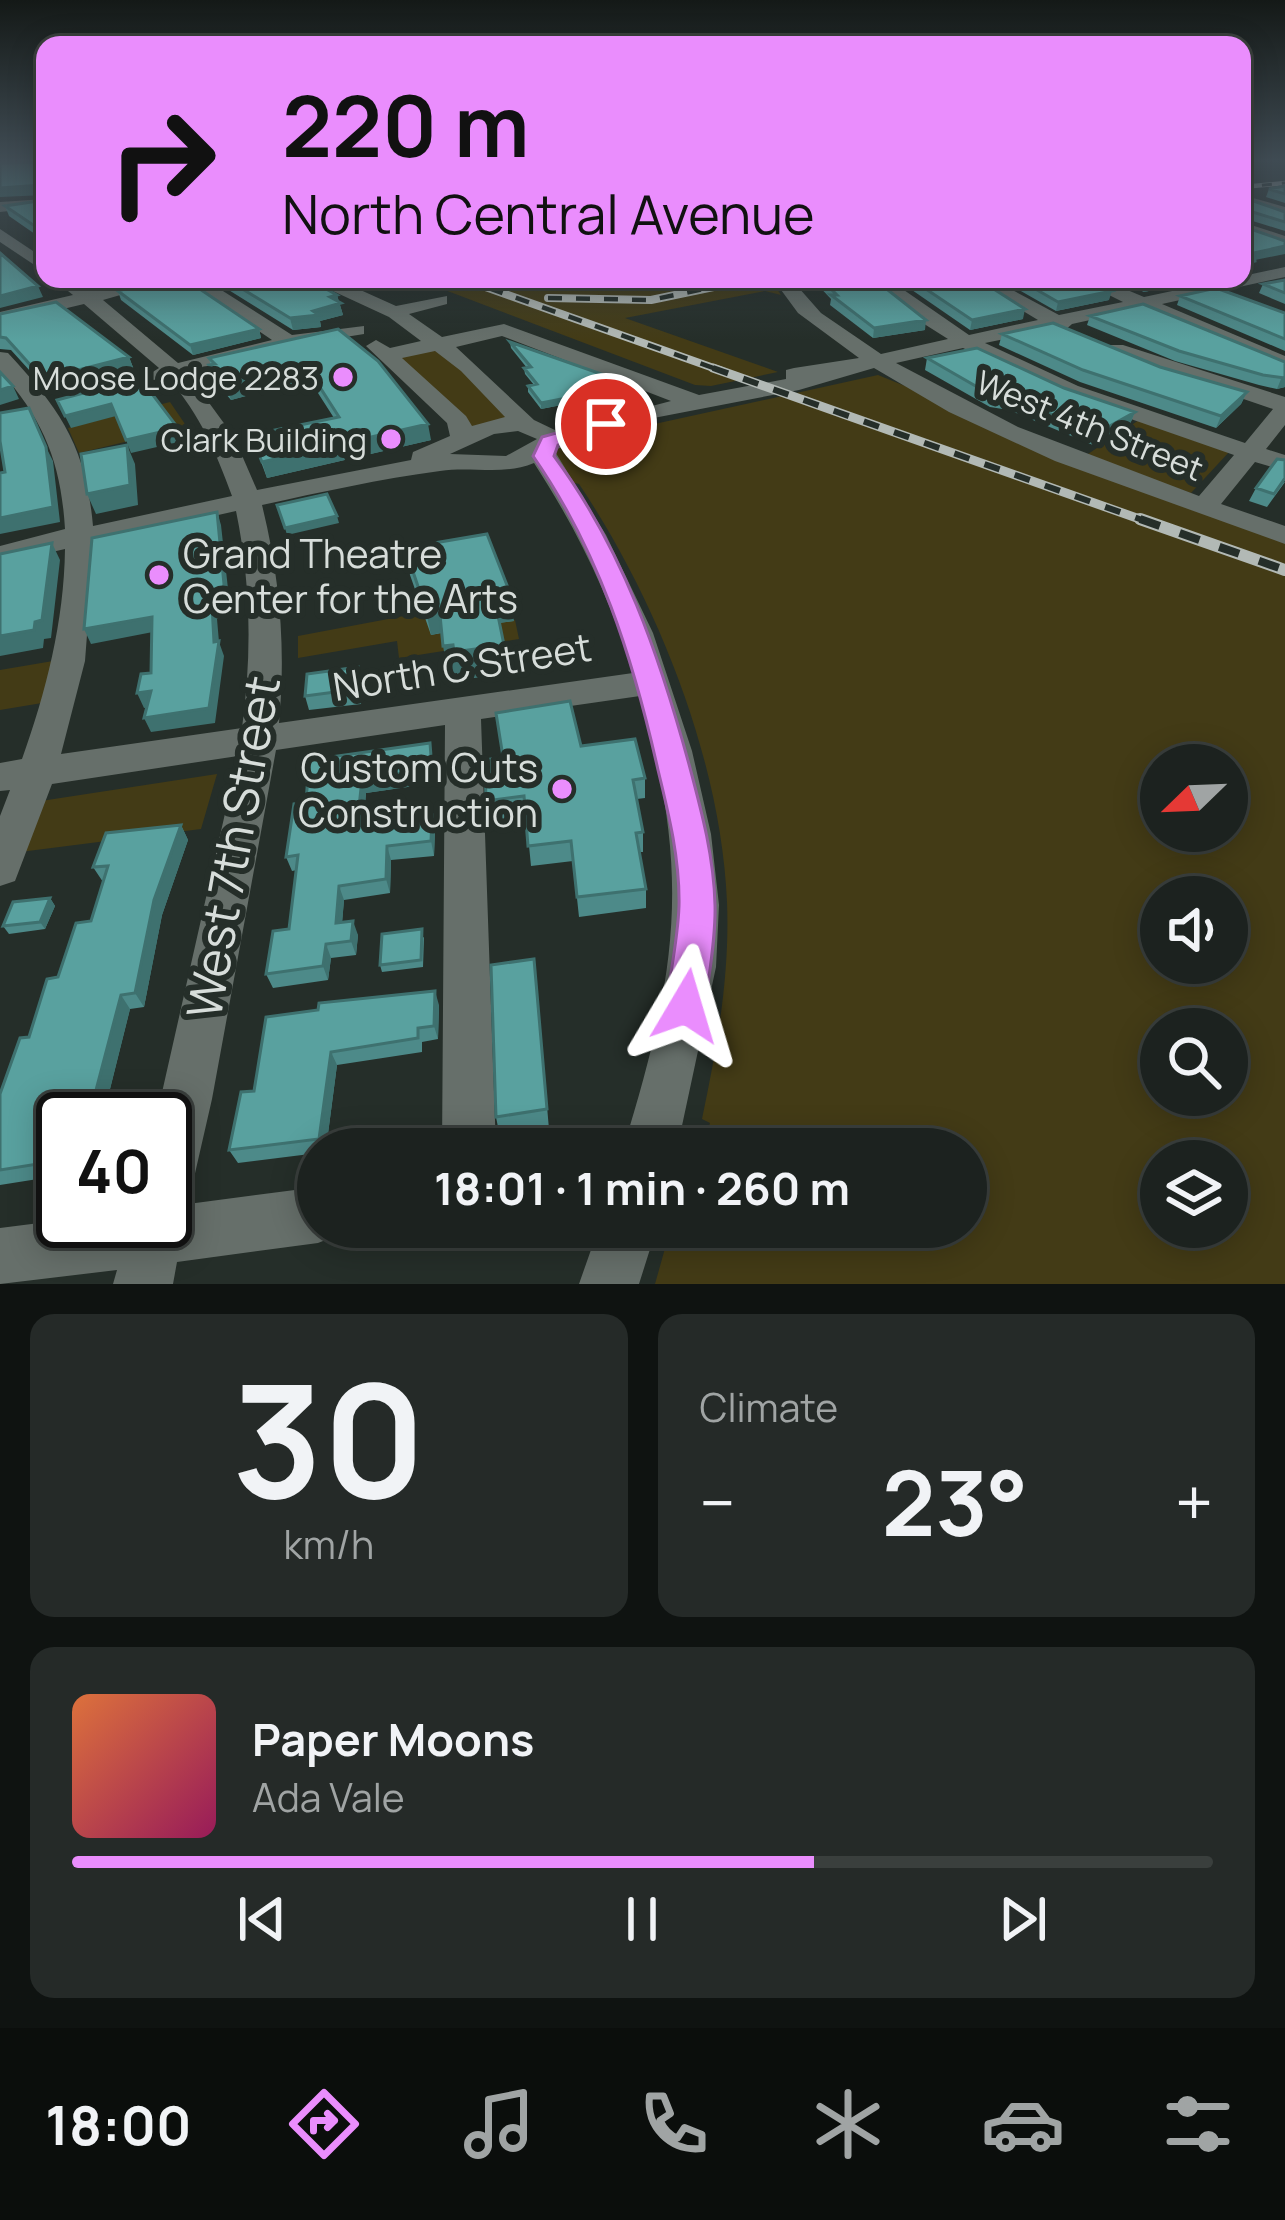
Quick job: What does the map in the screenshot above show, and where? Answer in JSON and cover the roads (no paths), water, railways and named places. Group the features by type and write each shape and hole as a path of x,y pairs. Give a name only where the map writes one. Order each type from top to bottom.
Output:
{"street":[{"path":"1251,230 1285,241"},
{"path":"3,240 36,236"},
{"path":"3,240 36,261"},
{"path":"1251,262 1284,273"},
{"path":"1251,280 1284,273"},
{"name":"West 7th Street","path":"75,288 203,405 224,440 266,577 268,634 260,741 185,1092"},
{"path":"0,318 128,288"},
{"path":"207,288 299,339"},
{"path":"336,288 368,308 359,325"},
{"path":"340,288 396,314 439,342 538,435 545,464 572,496 625,604 652,682 691,837 697,907 686,1006 655,1128"},
{"name":"West 4th Street","path":"789,288 806,310 877,362 1036,445 1285,535"},
{"path":"887,288 970,341 1099,401 1285,463"},
{"path":"995,288 1056,322 1155,365 1285,407 1204,507"},
{"path":"1107,288 1285,364"},
{"path":"468,452 494,426 538,435 1215,288 1250,301"},
{"path":"129,383 440,300"},
{"path":"359,325 458,422 468,452"},
{"path":"387,355 485,331 513,333 695,402"},
{"path":"0,358 43,405 67,454 79,537 76,638 54,727 18,775 0,869"},
{"path":"808,379 879,372 904,379"},
{"path":"0,555 468,452 518,461 538,435"},
{"path":"468,452 532,476 580,518"},
{"name":"North C Street","path":"18,775 652,682"},
{"path":"463,711 469,1128"},
{"path":"192,1230 297,1217"},
{"path":"0,1257 61,1248"},
{"path":"609,1284 621,1248"}],"railway":[{"path":"488,288 722,371"},
{"path":"548,298 651,300 709,288"},
{"path":"713,368 1148,522"},
{"path":"1140,519 1285,570"}],"place":[{"name":"Moose Lodge 2283","path":"343,377"},
{"name":"Clark Building","path":"391,439"},
{"name":"Grand Theatre Center for the Arts","path":"159,575"},
{"name":"Custom Cuts Construction","path":"562,789"}]}
